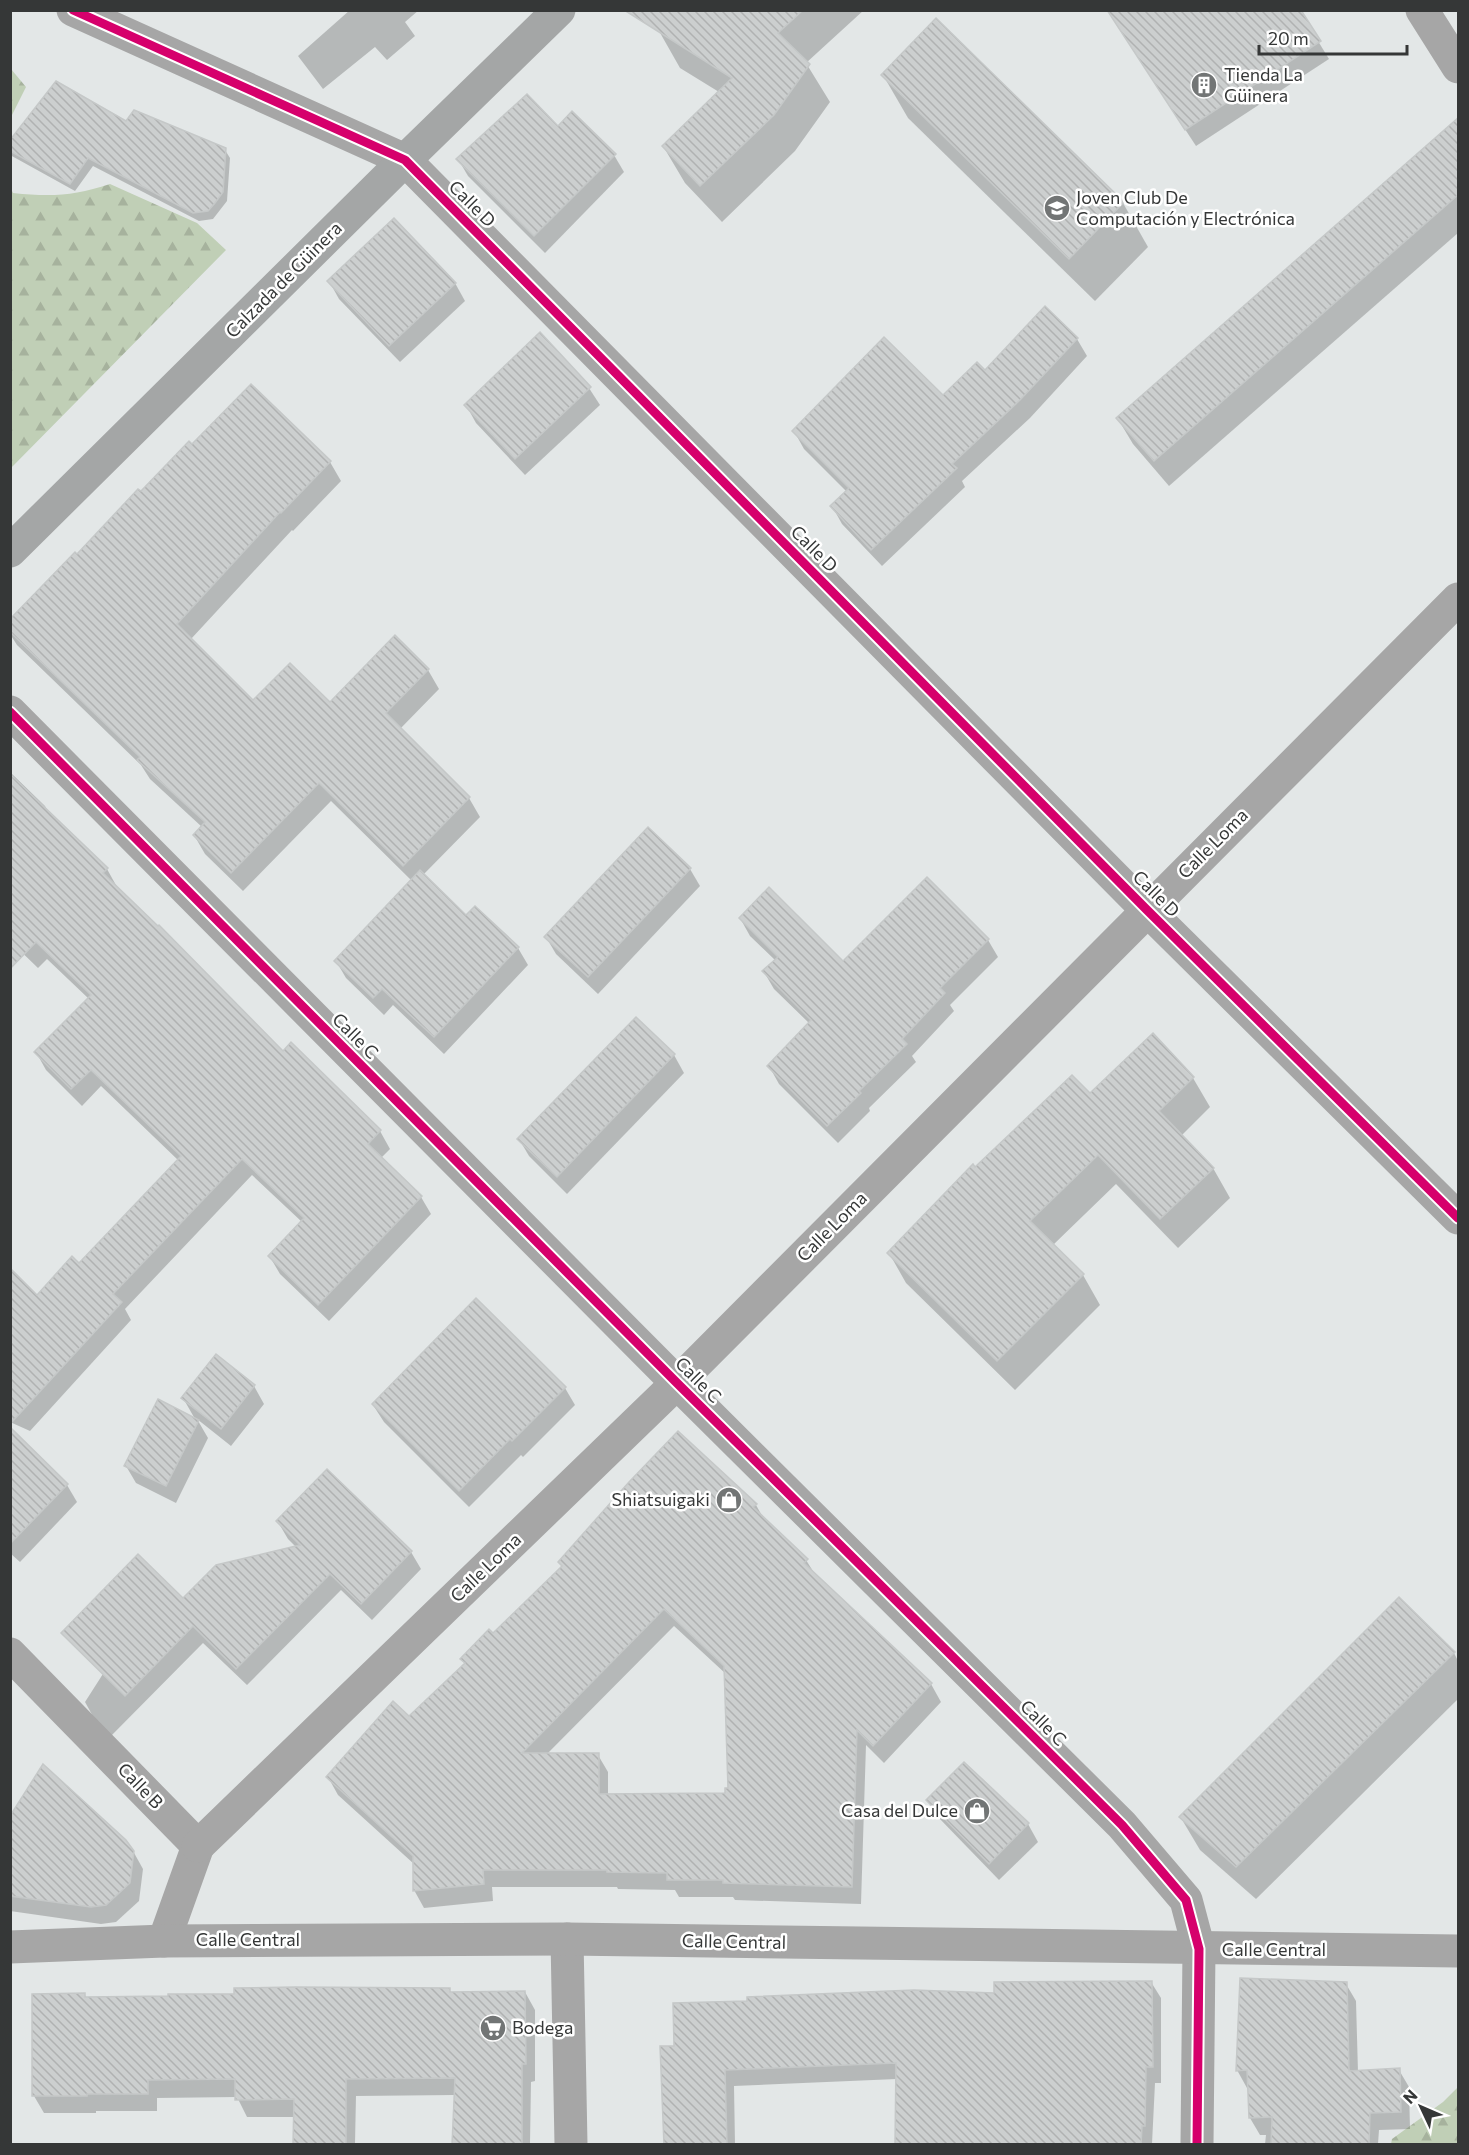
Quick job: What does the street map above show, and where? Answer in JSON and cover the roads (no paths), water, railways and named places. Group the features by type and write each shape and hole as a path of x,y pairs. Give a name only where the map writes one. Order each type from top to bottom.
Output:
{"main road":[{"name":"Calzada de Güinera","path":"10,551 559,10"}],"street":[{"name":"Calle D","path":"73,10 405,160 1147,910 1458,1218"},
{"path":"1424,11 1458,67"},
{"name":"Calle Loma","path":"198,1846 677,1383 1458,599"},
{"name":"Calle C","path":"10,712 677,1383 1122,1825 1186,1900 1198,1949 1197,2145"},
{"name":"Calle B","path":"10,1654 198,1846"},
{"path":"164,1941 198,1846"},
{"path":"567,1939 571,2145"},
{"name":"Calle Central","path":"10,1947 164,1941 567,1939 1458,1951"}],"place":[{"name":"Tienda La Güinera","path":"1204,85"},
{"name":"Joven Club De Computación y Electrónica","path":"1057,208"},
{"name":"Shiatsuigaki","path":"729,1500"},
{"name":"Casa del Dulce","path":"977,1811"},
{"name":"Bodega","path":"493,2028"}]}
